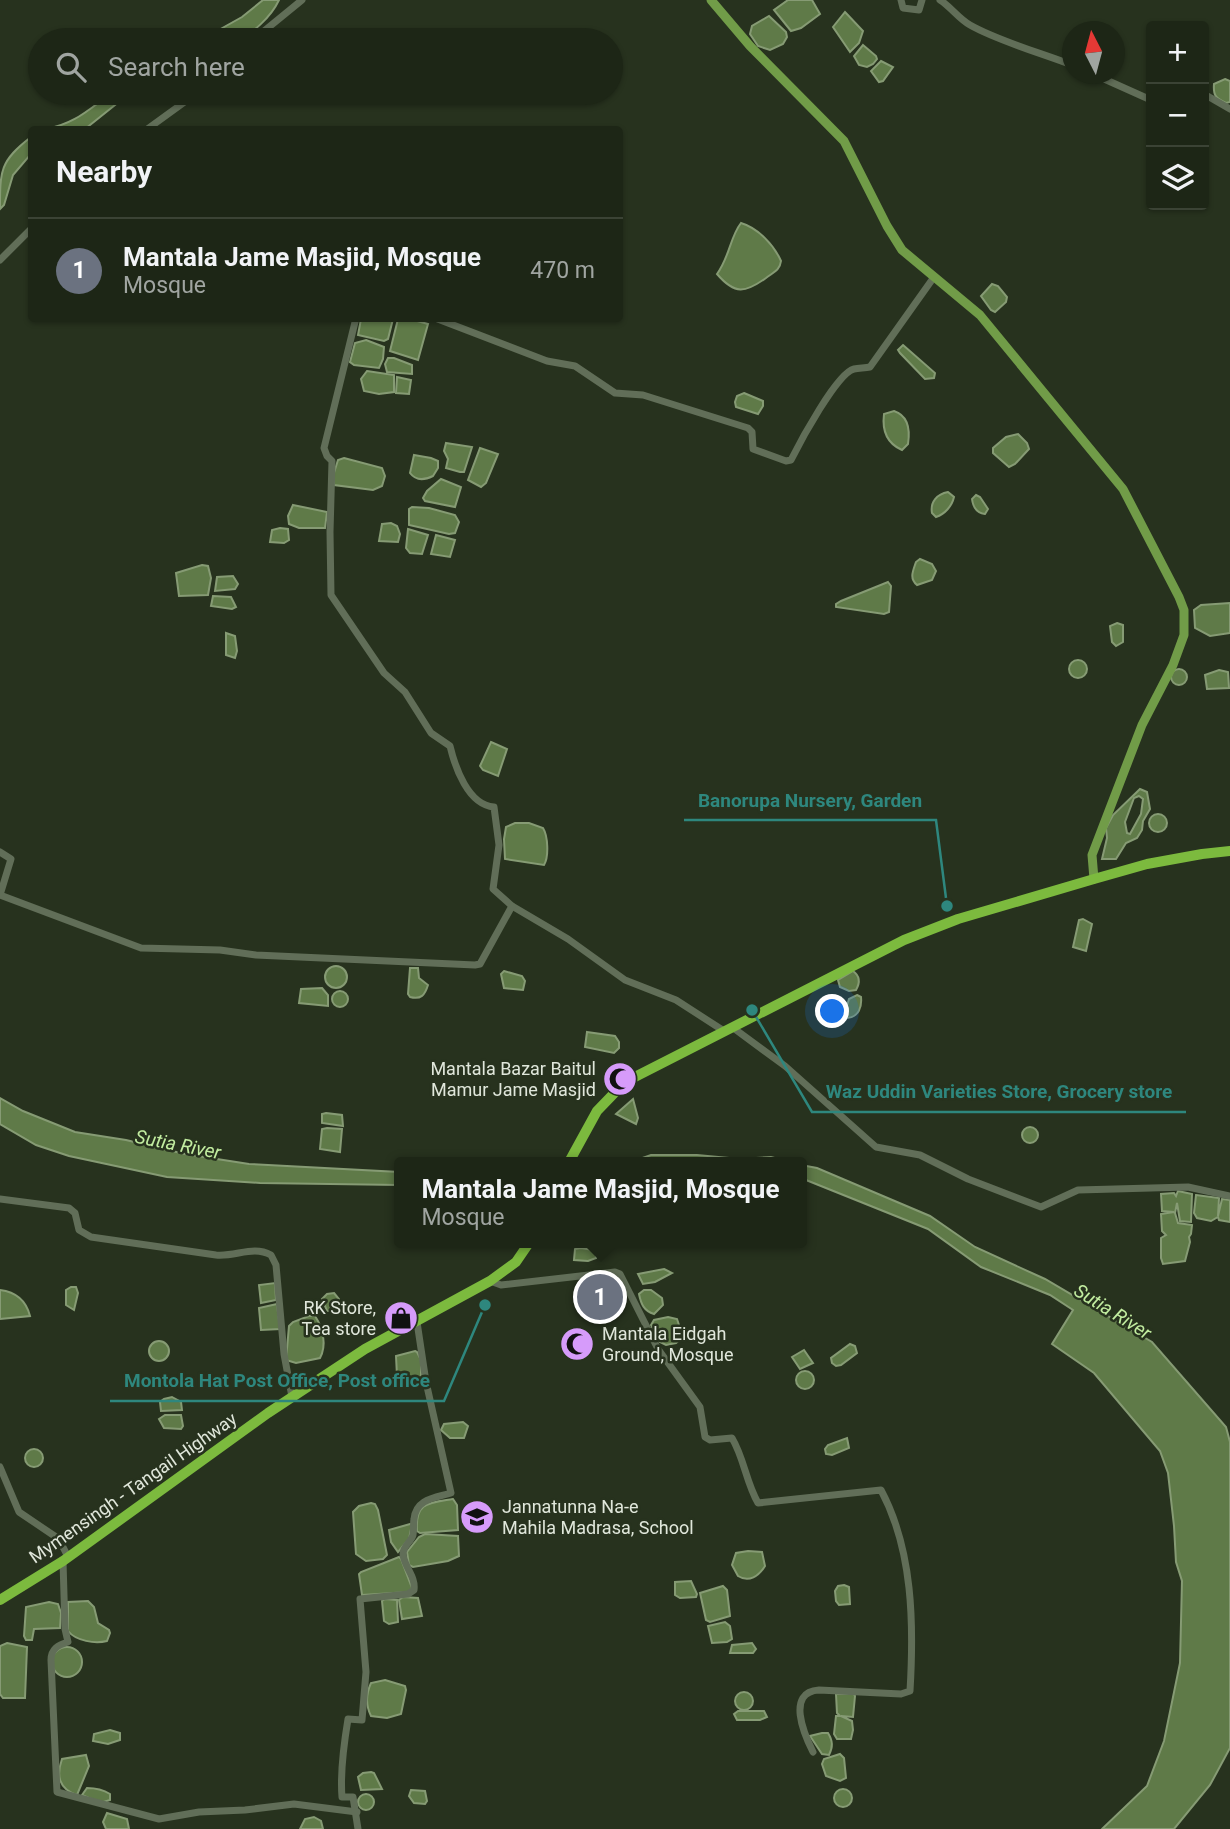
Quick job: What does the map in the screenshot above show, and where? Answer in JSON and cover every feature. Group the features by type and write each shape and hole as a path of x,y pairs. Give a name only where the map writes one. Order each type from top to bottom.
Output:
{"highway":[{"path":"571,1157 597,1111 625,1083 904,940 958,919 1147,864 1230,851"},
{"name":"Mymensingh - Tangail Highway","path":"0,1600 65,1559 292,1397 365,1349 490,1281 516,1262 526,1248"}],"main road":[{"path":"713,1 750,46 844,141 902,250 980,315 1124,489 1184,610 1184,635 1173,665 1142,725 1092,855 1094,879"}],"street":[{"path":"268,28 302,0"},
{"path":"901,0 903,8 919,10 922,0"},
{"path":"940,0 949,6 955,15 973,27 1062,61"},
{"path":"1115,84 1146,98"},
{"path":"1209,97 1230,109"},
{"path":"152,126 180,105"},
{"path":"0,260 28,232"},
{"path":"445,322 547,361 575,366 615,393 643,395 748,428 752,432 753,449 786,461 791,460 829,394 844,375 852,369 870,367 934,277"},
{"path":"355,322 324,448 332,461 331,595 384,673 405,692 431,733 450,746 456,770 462,781 486,806 494,807 499,845 493,889 512,906 568,939 625,980 676,1000 728,1029 785,1066 876,1147 920,1155 968,1179 1041,1207 1079,1190 1188,1188 1230,1196"},
{"path":"0,852 11,859 0,895 141,948 220,950 256,956 475,965 480,964 512,906"},
{"path":"0,1199 69,1208 75,1213 79,1230 91,1237 232,1257 260,1250 271,1255 276,1265 284,1354 292,1397"},
{"path":"490,1281 501,1285 615,1272 620,1274 657,1349 699,1407 705,1437 710,1440 732,1438 737,1446 749,1487 758,1503 881,1490 901,1537 908,1574 911,1690 901,1694 820,1690 808,1692 803,1696 799,1708 804,1734 813,1752"},
{"path":"358,1829 353,1797 342,1797 340,1775 345,1759 348,1719 361,1721 363,1715 366,1672 360,1599 408,1594 414,1590 415,1585 403,1556 404,1548 414,1532 416,1509 420,1503 451,1493 426,1382 417,1322"},
{"path":"0,1467 19,1512 59,1539 65,1559 65,1629 68,1642 57,1647 51,1654 57,1792 159,1819 199,1812 294,1804 357,1812"}],"shaded area":[{"path":"263,0 279,0 257,28 222,28"},
{"path":"788,0 812,0 820,14 801,28 791,31 774,10"},
{"path":"845,12 863,31 859,43 850,52 833,27"},
{"path":"769,16 786,32 787,37 783,44 770,50 758,46 750,34 752,26"},
{"path":"863,45 877,59 867,67 859,65 854,56"},
{"path":"881,61 893,67 883,81 879,82 871,71"},
{"path":"1225,79 1230,81 1230,102 1226,103 1216,96 1214,91 1214,84"},
{"path":"96,105 115,105 89,126 59,126 74,120"},
{"path":"28,140 28,158 13,175 4,205 0,209 2,175 13,153"},
{"path":"741,223 765,238 781,261 778,269 766,278 752,287 740,290 729,286 717,274"},
{"path":"992,284 998,286 1007,297 1006,302 995,312 981,296"},
{"path":"360,322 392,322 388,339 384,341 358,335"},
{"path":"397,322 428,324 418,360 390,351"},
{"path":"366,340 384,347 379,368 354,365 350,362 355,343"},
{"path":"903,345 935,373 934,378 925,379 900,353 898,350"},
{"path":"388,358 412,365 412,374 387,372 385,364"},
{"path":"367,371 394,375 394,392 379,394 364,391 361,379"},
{"path":"397,377 411,380 409,394 396,393"},
{"path":"744,393 763,401 758,414 736,407 737,396"},
{"path":"894,411 903,416 908,429 908,444 902,450 892,444 885,431 884,414"},
{"path":"1018,434 1029,449 1009,467 993,453 993,448 1006,437"},
{"path":"446,443 472,447 464,472 446,468"},
{"path":"480,448 498,454 486,483 481,487 468,480"},
{"path":"414,455 438,461 438,468 433,476 421,479 410,473"},
{"path":"344,458 382,468 385,476 382,486 373,490 334,485 333,476 338,460"},
{"path":"441,479 461,487 455,507 425,501 423,498"},
{"path":"948,492 954,497 952,504 936,517 932,513 933,502"},
{"path":"976,495 988,509 985,514 974,507 972,499"},
{"path":"293,505 327,512 325,528 299,528 289,524 288,516"},
{"path":"429,508 455,515 459,522 455,533 409,525 409,509"},
{"path":"391,523 397,526 400,534 398,542 379,541 382,524"},
{"path":"288,529 289,540 284,543 270,542 272,530"},
{"path":"408,529 428,535 422,554 410,553 406,548"},
{"path":"436,535 455,540 450,557 431,554"},
{"path":"920,559 932,564 936,571 932,580 917,585 912,574 916,562"},
{"path":"202,565 208,566 211,578 208,595 179,596 176,573"},
{"path":"233,576 238,584 235,589 215,591 217,577"},
{"path":"888,582 891,586 889,612 884,614 836,607 841,601"},
{"path":"213,596 231,597 236,607 232,609 211,606"},
{"path":"1230,603 1230,633 1210,636 1195,628 1194,610 1201,605"},
{"path":"1117,623 1123,625 1123,642 1116,646 1112,642 1110,626"},
{"path":"226,633 235,636 235,658 226,655"},
{"path":"1078,660 1084,663 1087,669 1084,675 1078,678 1072,675 1069,669 1072,663"},
{"path":"1179,669 1187,677 1179,685 1171,677"},
{"path":"1219,670 1228,672 1229,688 1207,689 1205,675"},
{"path":"491,742 507,749 498,776 480,766"},
{"path":"1140,789 1147,792 1150,809 1137,838 1126,843 1116,859 1102,859 1107,838 1106,828 1113,815","holes":["1139,796 1143,799 1141,814 1130,834 1127,833 1125,822 1134,798"]},
{"path":"1154,814 1162,814 1167,823 1165,830 1154,832 1149,827 1149,819"},
{"path":"515,823 529,823 543,828 547,846 544,865 505,859 506,827"},
{"path":"1083,919 1092,924 1086,951 1073,947 1079,920"},
{"path":"336,966 344,969 347,977 344,985 336,988 328,985 325,977 328,969"},
{"path":"410,968 418,968 419,978 428,985 420,997 410,997 408,994"},
{"path":"504,971 522,976 525,981 523,990 504,988 501,974"},
{"path":"853,971 859,980 856,990 849,991 840,987 838,980"},
{"path":"322,988 328,995 328,1006 299,1003 301,989"},
{"path":"340,991 346,993 346,1005 340,1007 334,1005 332,999 334,993"},
{"path":"857,995 861,997 859,1011 847,1018 845,1012 849,999"},
{"path":"587,1032 615,1036 619,1048 614,1053 585,1047"},
{"path":"0,1098 23,1111 75,1132 249,1164 394,1172 394,1185 260,1183 167,1177 69,1156 36,1145 0,1124"},
{"path":"633,1099 638,1118 636,1124 616,1114"},
{"path":"322,1114 342,1115 343,1126 322,1123"},
{"path":"1030,1127 1038,1135 1030,1143 1022,1135"},
{"path":"322,1129 342,1129 340,1152 320,1149"},
{"path":"697,1155 718,1157 645,1157"},
{"path":"807,1166 930,1216 975,1247 1045,1279 1152,1342 1226,1427 1230,1442 1230,1748 1210,1785 1174,1829 1102,1829 1147,1786 1164,1741 1180,1663 1182,1581 1176,1562 1168,1473 1160,1451 1094,1373 1052,1344 1073,1310 1050,1295 981,1267 928,1229 807,1180"},
{"path":"1178,1191 1192,1194 1191,1222 1180,1221 1177,1203 1175,1213 1178,1223 1192,1225 1190,1242 1185,1261 1163,1264 1161,1238 1166,1235 1162,1231 1161,1214 1174,1212 1162,1211 1161,1194 1174,1193 1176,1196"},
{"path":"1196,1195 1219,1198 1218,1216 1222,1199 1230,1200 1230,1222 1219,1220 1218,1217 1211,1221 1197,1218 1194,1213"},
{"path":"575,1249 593,1250 596,1258 588,1261 574,1260"},
{"path":"664,1269 672,1273 655,1282 643,1284 638,1274"},
{"path":"275,1283 276,1300 261,1303 259,1285"},
{"path":"76,1287 78,1293 74,1310 66,1305 66,1290"},
{"path":"0,1290 20,1298 30,1316 0,1319"},
{"path":"644,1290 651,1290 662,1298 663,1305 654,1314 642,1304 639,1294"},
{"path":"334,1293 339,1299 339,1310 327,1311 322,1299 327,1294"},
{"path":"277,1304 280,1329 261,1330 259,1308"},
{"path":"309,1316 315,1316 322,1331 324,1342 320,1358 296,1363 286,1360 289,1326"},
{"path":"668,1317 677,1319 683,1337 676,1343 666,1345 660,1342 651,1325 654,1320"},
{"path":"159,1341 166,1344 169,1351 166,1358 159,1361 152,1358 149,1351 152,1344"},
{"path":"850,1344 855,1346 857,1353 841,1365 832,1363 831,1358"},
{"path":"804,1350 813,1363 800,1369 792,1357"},
{"path":"415,1351 421,1360 421,1379 402,1383 397,1376 396,1356"},
{"path":"805,1371 811,1374 814,1380 811,1386 805,1389 799,1386 796,1380 799,1374"},
{"path":"172,1397 181,1402 182,1410 161,1411 160,1402"},
{"path":"165,1415 181,1415 181,1429 164,1428 159,1419"},
{"path":"463,1422 468,1426 464,1438 450,1438 441,1430 444,1424"},
{"path":"847,1438 849,1448 832,1455 826,1454 828,1445"},
{"path":"34,1449 40,1452 43,1458 40,1464 34,1467 28,1464 25,1458 28,1452"},
{"path":"453,1499 457,1505 458,1530 417,1531 421,1509 431,1503"},
{"path":"375,1504 378,1510 387,1555 383,1559 366,1561 356,1554 353,1512 359,1506"},
{"path":"412,1524 409,1539 398,1552 391,1542 389,1530"},
{"path":"425,1534 458,1536 459,1556 448,1561 413,1567 409,1565 407,1552 419,1537"},
{"path":"762,1552 765,1566 760,1573 746,1579 738,1576 732,1565 736,1553"},
{"path":"399,1557 412,1588 409,1592 362,1595 359,1574"},
{"path":"691,1581 696,1597 680,1598 675,1595 675,1582"},
{"path":"723,1586 727,1590 730,1616 710,1622 706,1620 700,1593"},
{"path":"838,1586 849,1587 850,1604 839,1605 835,1591"},
{"path":"403,1597 418,1598 422,1616 402,1619 399,1600"},
{"path":"397,1600 398,1622 389,1624 384,1621 382,1601"},
{"path":"88,1601 94,1607 98,1623 109,1630 107,1641 86,1641 68,1631 68,1602"},
{"path":"49,1602 58,1604 61,1613 60,1628 34,1629 32,1640 26,1640 26,1607"},
{"path":"725,1622 730,1626 732,1639 712,1643 708,1626"},
{"path":"7,1643 27,1647 25,1698 3,1698 0,1694 0,1646"},
{"path":"752,1643 756,1649 753,1653 730,1653 732,1645"},
{"path":"67,1647 73,1648 81,1656 81,1668 73,1676 67,1677 61,1676 53,1668 52,1662 53,1656 61,1648"},
{"path":"385,1680 405,1686 401,1714 387,1718 371,1716 367,1704 369,1687 371,1683"},
{"path":"744,1692 750,1695 753,1701 750,1707 744,1710 738,1707 735,1701 738,1695"},
{"path":"836,1694 855,1696 853,1717 841,1716 852,1721 851,1739 837,1739 834,1734 836,1716 840,1716 837,1713"},
{"path":"738,1711 764,1711 767,1717 760,1720 737,1720 734,1714"},
{"path":"110,1730 120,1733 120,1740 108,1744 93,1741 94,1734"},
{"path":"828,1733 831,1739 829,1755 822,1754 810,1736"},
{"path":"840,1754 844,1758 846,1778 840,1781 826,1776 822,1764 824,1759"},
{"path":"86,1755 89,1766 77,1795 66,1789 60,1781 60,1765 62,1759"},
{"path":"371,1772 382,1789 361,1790 358,1777"},
{"path":"87,1788 107,1792 110,1794 110,1800 100,1803 82,1795"},
{"path":"839,1789 847,1789 852,1798 850,1805 839,1807 834,1802 834,1794"},
{"path":"411,1790 425,1791 425,1804 414,1803 409,1796"},
{"path":"363,1794 369,1794 374,1802 372,1808 363,1810 358,1805 358,1799"},
{"path":"107,1813 127,1819 129,1829 106,1829 103,1822"},
{"path":"314,1817 321,1821 323,1829 300,1829 305,1819"}],"place":[{"name":"Banorupa Nursery, Garden","path":"947,906"},
{"name":"Waz Uddin Varieties Store, Grocery store","path":"752,1010"},
{"name":"Mantala Bazar Baitul Mamur Jame Masjid","path":"620,1079"},
{"name":"Mantala Jame Masjid, Mosque","path":"600,1297"},
{"name":"Montola Hat Post Office, Post office","path":"485,1305"},
{"name":"RK Store, Tea store","path":"401,1318"},
{"name":"Mantala Eidgah Ground, Mosque","path":"577,1344"},
{"name":"Jannatunna Na-e Mahila Madrasa, School","path":"477,1517"}],"water label":[{"name":"Sutia River","path":"178,1144"},
{"name":"Sutia River","path":"1113,1311"}]}
